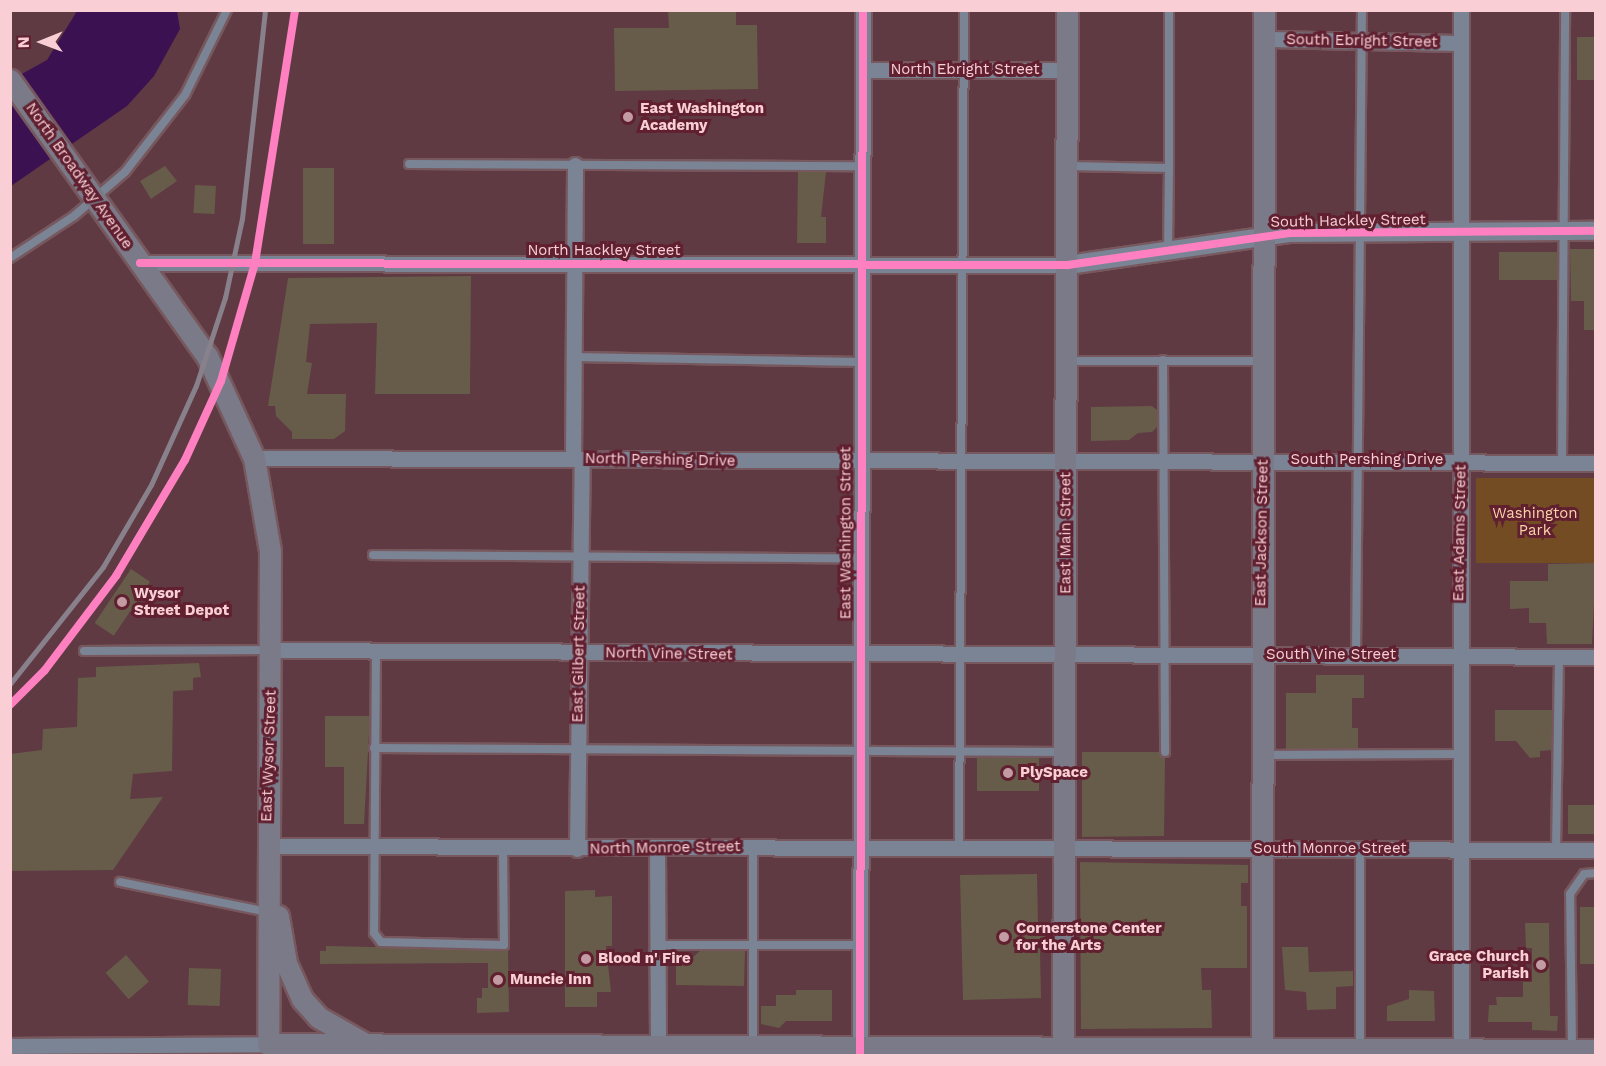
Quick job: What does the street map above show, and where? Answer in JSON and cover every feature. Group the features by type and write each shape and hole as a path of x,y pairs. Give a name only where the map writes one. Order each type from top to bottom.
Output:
{"main road":[{"name":"East Main Street","path":"1063,1051 1068,265 1067,10"},
{"name":"East Jackson Street","path":"1262,1052 1264,10"},
{"name":"North Broadway Avenue","path":"11,80 207,356 254,458"},
{"name":"East Wysor Street","path":"254,458 270,551 272,650 266,846 269,1050"},
{"path":"267,875 286,963 302,999 318,1017 370,1051"},
{"path":"269,1050 1461,1053 1596,1050"}],"street":[{"name":"East Washington Street","path":"861,1051 859,558 863,10"},
{"name":"East Adams Street","path":"1461,10 1459,656 1461,1053"},
{"name":"South Ebright Street","path":"1264,39 1461,43"},
{"name":"North Ebright Street","path":"863,70 1067,70"},
{"name":"East Gilbert Street","path":"574,165 572,357 580,555 577,849"},
{"name":"South Hackley Street","path":"1068,265 1168,254 1263,236 1358,232 1596,231"},
{"name":"North Hackley Street","path":"140,263 961,267 1068,265"},
{"name":"North Pershing Drive","path":"254,458 1066,461"},
{"name":"South Pershing Drive","path":"1066,461 1358,460 1596,463"},
{"name":"North Vine Street","path":"272,650 859,656 1066,655"},
{"name":"South Vine Street","path":"1066,655 1356,654 1596,657"},
{"name":"North Monroe Street","path":"266,846 1064,850"},
{"path":"657,848 657,1051"},
{"name":"South Monroe Street","path":"1064,850 1262,848 1596,850"},
{"path":"10,1046 69,1051 269,1050"}],"lane":[{"path":"10,258 92,194 125,172 179,103 208,55 226,10"},
{"path":"959,850 963,655 961,267 964,10"},
{"path":"1168,254 1169,10"},
{"path":"1356,654 1358,232 1362,10"},
{"path":"1562,463 1565,10"},
{"path":"409,164 861,165"},
{"path":"1067,166 1170,168"},
{"path":"572,357 860,362"},
{"path":"1163,360 1163,643 1167,654 1165,752"},
{"path":"1066,361 1263,361"},
{"path":"373,555 859,558"},
{"path":"84,651 272,650"},
{"path":"376,651 374,933 381,942 504,945 503,848"},
{"path":"1556,850 1559,657"},
{"path":"375,748 578,750 859,748 1065,752"},
{"path":"1262,755 1459,754"},
{"path":"753,847 756,1050"},
{"path":"1360,849 1360,1052"},
{"path":"1572,1050 1570,894 1584,874 1596,873"},
{"path":"120,882 267,912"},
{"path":"656,945 860,945"}],"green space":[{"name":"Washington Park","path":"1476,478 1595,478 1595,563 1476,563"}],"shaded area":[{"path":"77,11 177,11 180,29 154,76 127,106 11,186 11,80 47,60"}],"building":[{"name":"East Washington Academy","path":"668,10 736,10 736,25 757,25 758,89 615,91 614,28 669,28"},
{"path":"1577,37 1596,37 1596,80 1577,80"},
{"path":"165,166 177,181 151,199 140,181"},
{"path":"303,168 334,168 334,244 303,244"},
{"path":"798,172 826,172 821,217 826,217 826,243 797,243"},
{"path":"195,185 216,186 215,214 194,213"},
{"path":"1570,249 1596,249 1596,330 1584,330 1584,301 1571,301"},
{"path":"1499,252 1557,252 1557,280 1499,280"},
{"path":"471,276 470,394 375,394 377,323 310,324 306,362 312,363 307,394 346,394 345,431 334,439 292,439 292,432 276,416 275,406 268,406 288,278"},
{"path":"1152,406 1157,410 1157,427 1152,432 1138,433 1129,440 1091,441 1091,407"},
{"path":"1596,563 1592,644 1547,644 1546,623 1529,623 1529,608 1510,609 1510,581 1548,581 1548,564"},
{"name":"Wysor Street Depot","path":"131,569 150,582 114,636 95,623"},
{"path":"199,663 201,677 193,678 193,690 173,691 172,771 133,774 130,799 163,797 113,870 10,871 10,754 42,750 43,729 77,727 78,678 96,677 96,667"},
{"path":"1316,675 1364,675 1364,698 1352,698 1352,728 1358,728 1358,749 1286,749 1286,693 1316,693"},
{"path":"1495,710 1552,710 1552,750 1540,751 1540,757 1530,758 1516,741 1495,741"},
{"path":"325,716 370,716 364,824 344,824 344,767 325,767"},
{"path":"1082,752 1159,752 1165,758 1164,836 1082,837"},
{"name":"PlySpace","path":"977,758 1039,758 1039,791 977,791"},
{"path":"1568,805 1596,805 1596,834 1568,834"},
{"path":"1080,862 1248,865 1248,883 1241,883 1241,906 1247,906 1247,968 1201,968 1202,990 1211,990 1212,1028 1081,1029"},
{"name":"Cornerstone Center for the Arts","path":"1037,874 1038,924 1045,924 1046,950 1040,950 1041,998 963,1000 960,875"},
{"name":"Blood n' Fire","path":"595,890 595,897 612,896 612,946 606,946 611,992 597,992 597,1007 565,1007 565,891"},
{"path":"1580,907 1596,907 1596,964 1580,964"},
{"name":"Grace Church Parish","path":"1525,923 1549,923 1550,1016 1558,1016 1557,1031 1532,1030 1532,1022 1488,1022 1489,1005 1497,1005 1496,997 1523,997 1523,982 1532,982 1532,948 1526,948"},
{"name":"Muncie Inn","path":"326,946 508,950 509,1012 477,1013 477,998 482,998 482,988 488,988 488,963 320,964 320,951 326,951"},
{"path":"1282,947 1308,947 1309,972 1353,971 1353,986 1336,987 1336,1009 1307,1010 1306,992 1285,990"},
{"path":"700,951 745,951 744,986 676,985 676,957 692,958"},
{"path":"126,955 149,981 129,999 106,973"},
{"path":"189,968 221,969 220,1006 188,1005"},
{"path":"796,990 832,990 832,1021 786,1021 779,1028 761,1024 761,1006 776,1006 776,995 796,995"},
{"path":"1409,990 1434,991 1435,1021 1387,1021 1387,1006 1409,999"}],"railway":[{"path":"10,684 103,567 151,485 196,386 225,298 242,219 265,10"}],"cycle path":[{"path":"10,705 45,670 116,576 185,460 221,381 255,263 295,10"},
{"path":"860,1056 863,10"},
{"path":"140,263 1068,265 1291,233 1596,231"}],"place":[{"name":"East Washington Academy","path":"628,117"},
{"name":"Wysor Street Depot","path":"122,602"},
{"name":"PlySpace","path":"1008,773"},
{"name":"Cornerstone Center for the Arts","path":"1004,937"},
{"name":"Blood n' Fire","path":"586,959"},
{"name":"Grace Church Parish","path":"1541,965"},
{"name":"Muncie Inn","path":"498,980"}]}
